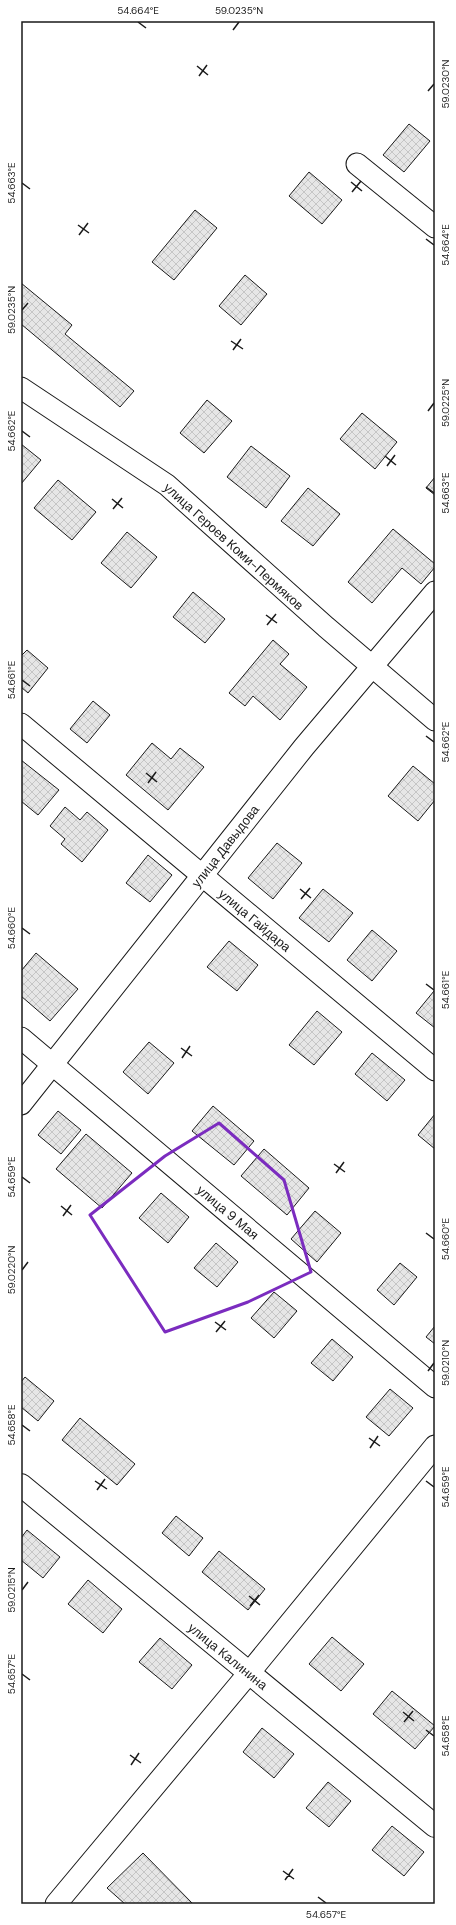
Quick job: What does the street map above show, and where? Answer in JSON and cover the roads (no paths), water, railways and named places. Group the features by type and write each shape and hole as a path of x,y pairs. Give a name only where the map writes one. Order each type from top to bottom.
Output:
{"street":[{"path":"357,164 435,227"},
{"name":"улица Героев Коми-Пермяков","path":"21,388 167,485 372,667 435,720"},
{"name":"улица Давыдова","path":"21,1104 304,747 435,592"},
{"name":"улица Гайдара","path":"21,724 435,1070"},
{"name":"улица 9 Мая","path":"21,1038 435,1386"},
{"path":"56,1904 249,1673 435,1446"},
{"name":"улица Калинина","path":"21,1485 435,1826"}]}
